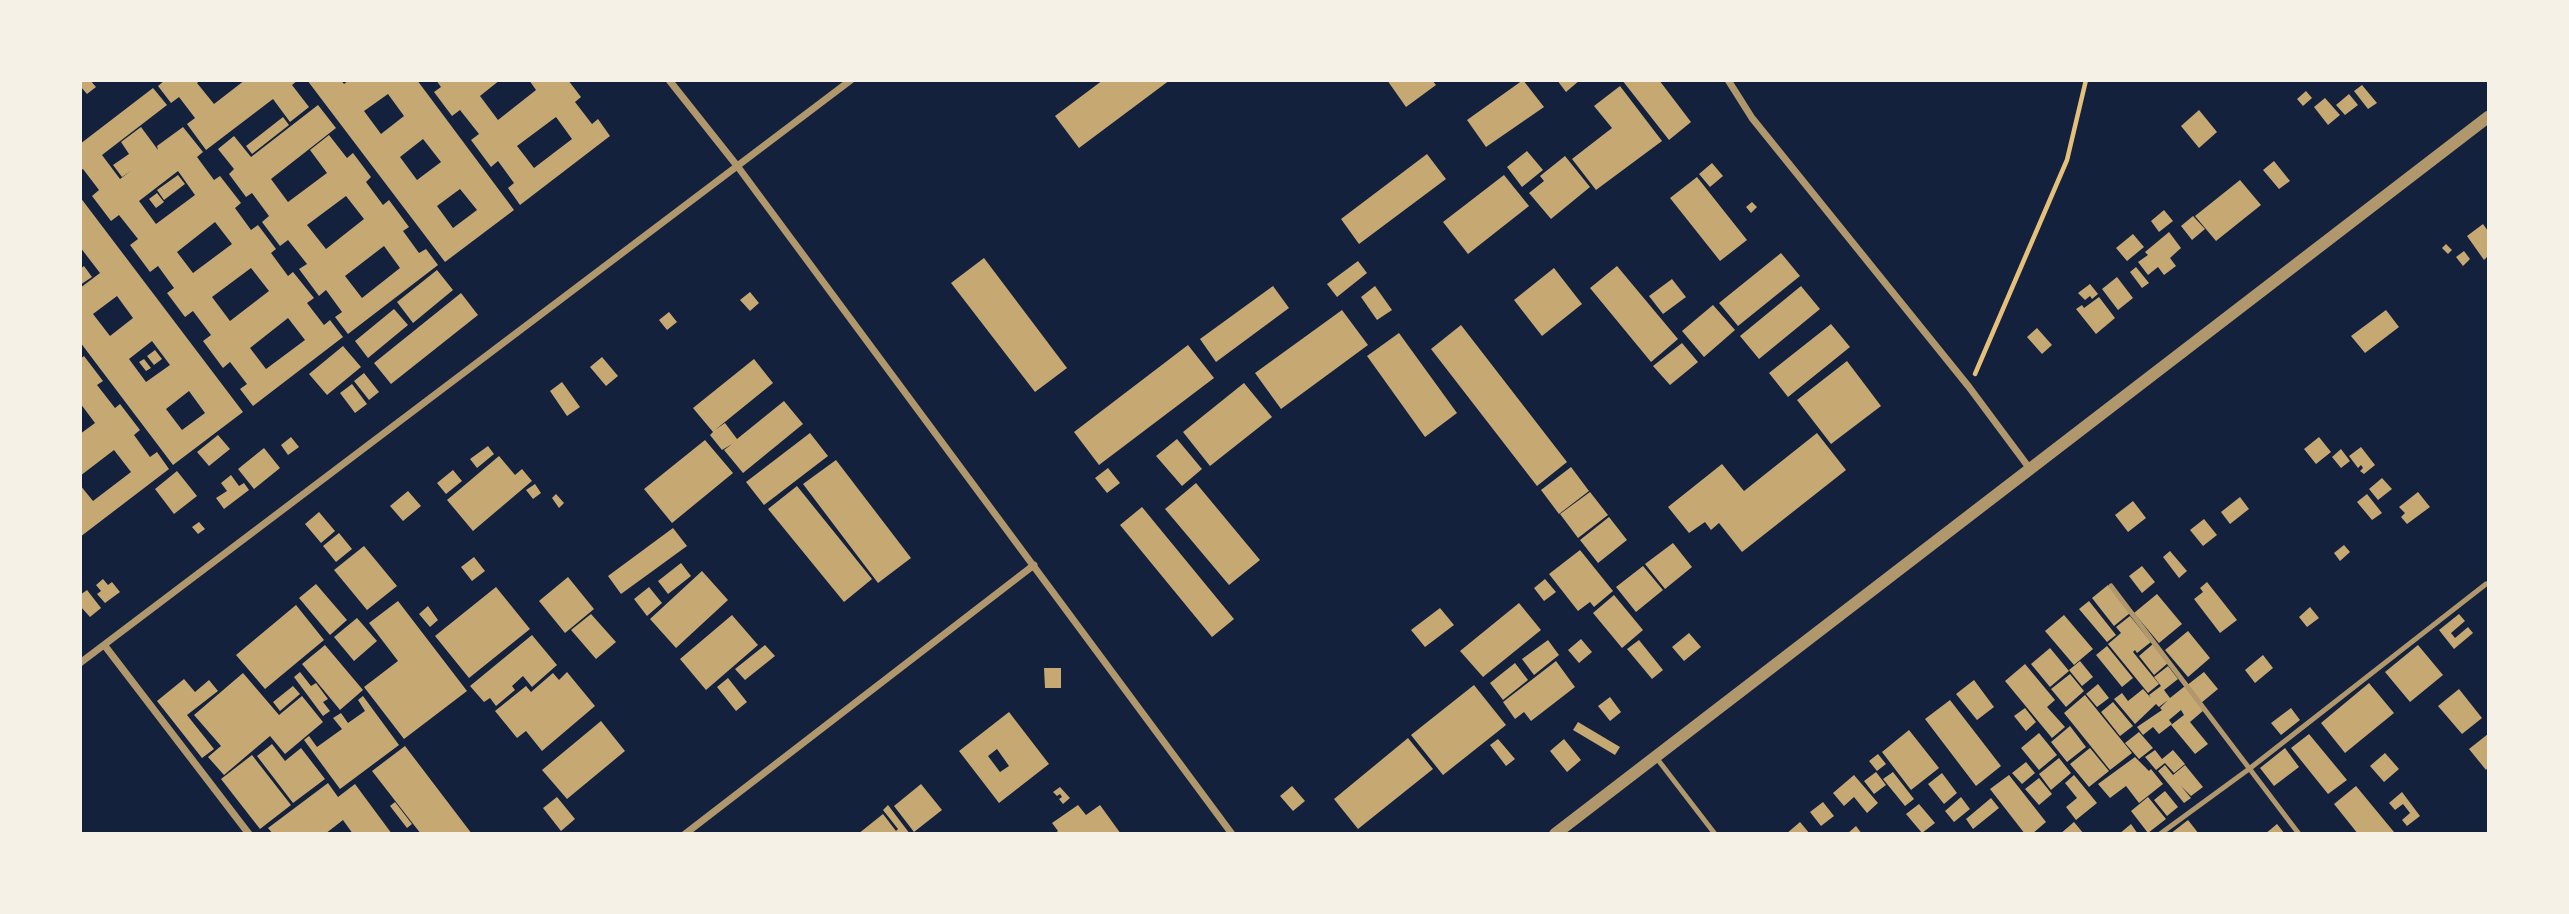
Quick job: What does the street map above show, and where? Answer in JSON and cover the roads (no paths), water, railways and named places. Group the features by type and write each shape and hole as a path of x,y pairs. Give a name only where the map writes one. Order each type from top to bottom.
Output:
{"street":[{"path":"669,80 738,167 1232,834"},
{"path":"80,663 851,80"},
{"path":"1728,80 1752,118 1969,387 2030,469"},
{"path":"1555,834 2488,117"},
{"path":"685,834 1034,565"},
{"path":"105,646 249,834"}],"lane":[{"path":"2160,834 2249,769 2486,583"},
{"path":"2111,586 2299,834"},
{"path":"1655,756 1715,834"}]}
